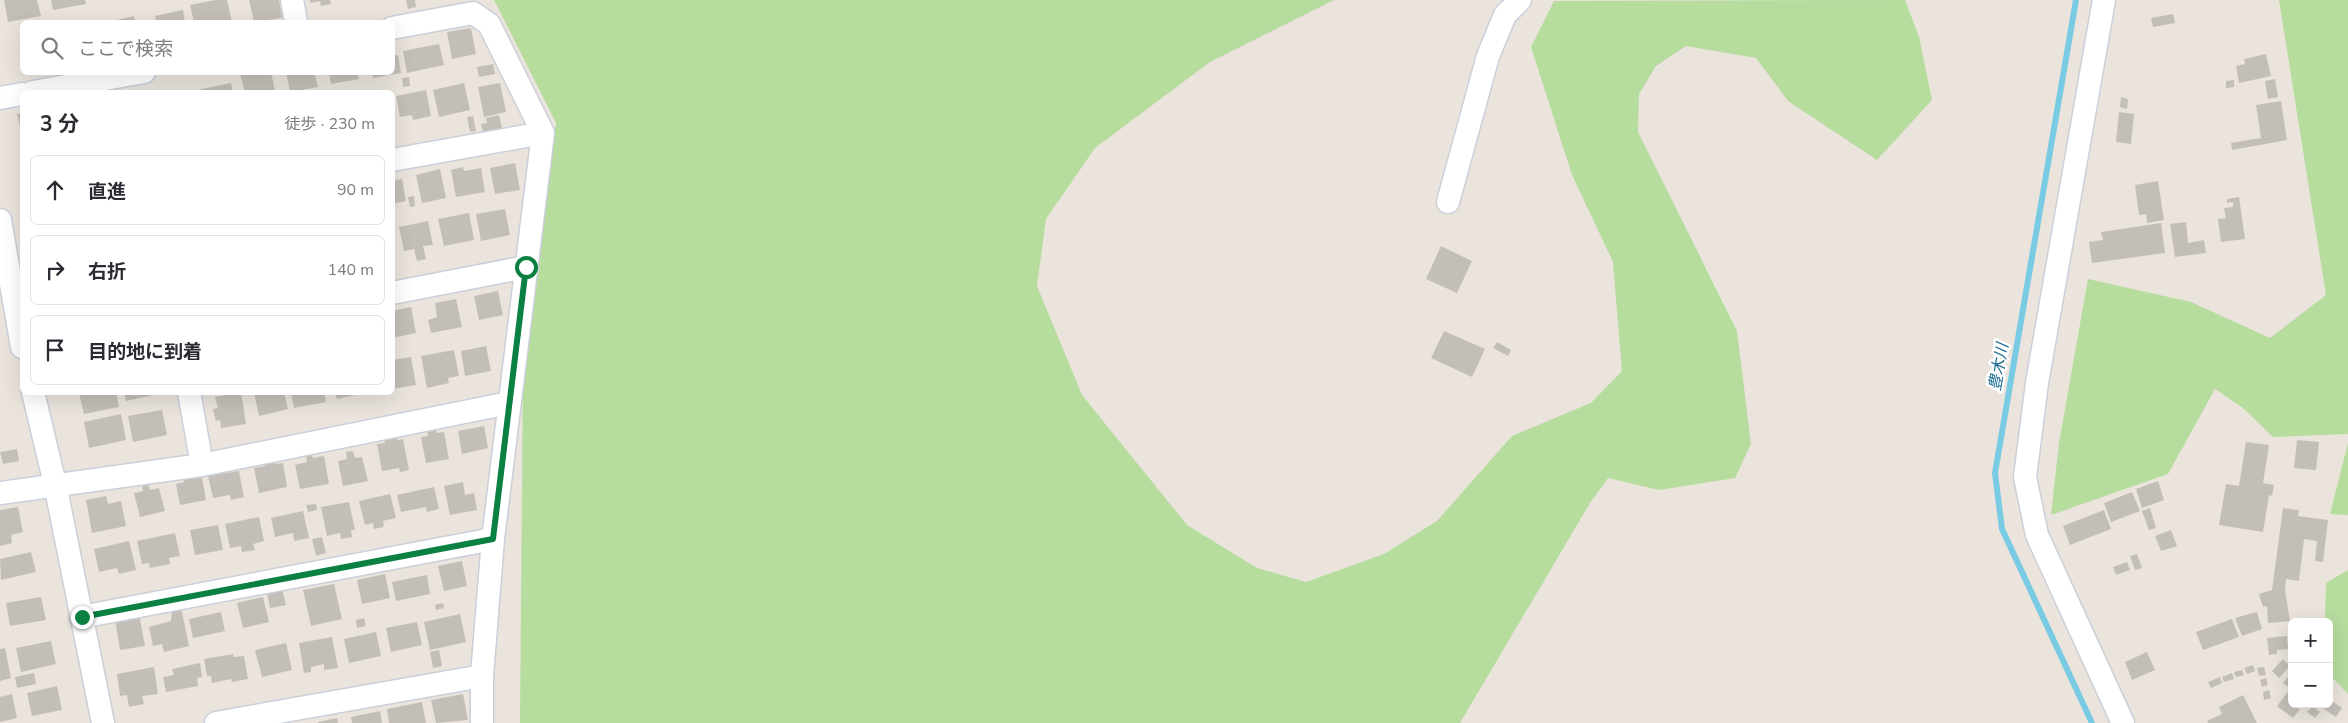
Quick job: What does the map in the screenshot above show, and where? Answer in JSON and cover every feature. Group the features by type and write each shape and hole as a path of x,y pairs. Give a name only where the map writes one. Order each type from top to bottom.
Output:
{"street":[{"path":"292,0 296,20"},
{"path":"1448,202 1488,56 1505,14 1520,0"},
{"path":"2104,0 2037,383 2025,477 2037,535 2123,723"},
{"path":"395,27 473,13 489,24 543,133 493,539 482,676 482,723"},
{"path":"50,90 136,80"},
{"path":"0,98 20,94"},
{"path":"395,159 543,133"},
{"path":"0,220 20,335"},
{"path":"395,292 526,267"},
{"path":"34,395 55,484 103,723"},
{"path":"190,395 202,465"},
{"path":"0,493 202,465 509,403"},
{"path":"82,617 493,539"},
{"path":"216,723 482,676"}],"green space":[{"path":"494,0 1334,0 1210,62 1095,148 1046,219 1037,286 1082,395 1187,525 1257,568 1306,582 1384,554 1437,521 1512,436 1591,403 1622,371 1613,262 1572,175 1531,47 1554,1 1905,0 1919,37 1932,100 1877,160 1788,101 1756,58 1686,46 1656,66 1639,94 1638,132 1737,331 1751,444 1735,478 1659,490 1608,478 1590,503 1460,723 520,723 523,364 556,123"},
{"path":"2279,0 2348,0 2348,434 2273,437 2243,408 2215,389 2168,474 2051,515 2059,443 2088,279 2191,302 2270,338 2326,295"},
{"path":"2348,443 2348,515 2330,514"},
{"path":"2348,570 2348,694 2333,678 2333,618 2325,618 2326,583"}],"building":[{"path":"4,0 37,0 41,16 8,22"},
{"path":"51,0 85,0 86,4 53,10"},
{"path":"215,0 227,0 232,20 194,20 190,5"},
{"path":"249,0 279,0 282,18 254,20"},
{"path":"310,0 330,0 331,4 321,6 320,1 310,3"},
{"path":"406,0 415,0 416,7 408,9"},
{"path":"183,10 185,20 156,20 155,16"},
{"path":"2173,14 2175,23 2153,27 2151,18"},
{"path":"134,16 135,20 117,20"},
{"path":"471,28 476,54 452,59 447,32"},
{"path":"439,44 444,65 407,73 403,51"},
{"path":"2266,54 2271,76 2239,83 2236,66 2245,64 2244,59"},
{"path":"398,55 401,73 395,74 395,56"},
{"path":"493,64 495,74 479,77 477,67"},
{"path":"240,75 272,75 275,90 244,90"},
{"path":"287,75 315,75 318,87 290,90"},
{"path":"330,75 358,75 359,79 331,84"},
{"path":"372,75 390,75 373,78"},
{"path":"409,77 410,86 403,87 402,78"},
{"path":"2275,79 2278,97 2268,99 2265,81"},
{"path":"2234,80 2234,87 2226,88 2226,81"},
{"path":"231,83 233,90 197,90"},
{"path":"464,83 470,110 439,117 433,90"},
{"path":"500,83 506,112 484,117 478,87"},
{"path":"426,90 431,116 413,120 412,115 400,117 396,96"},
{"path":"2121,97 2128,99 2127,109 2120,107"},
{"path":"2281,101 2287,140 2232,150 2231,143 2261,138 2256,105"},
{"path":"2119,112 2134,114 2131,144 2116,142"},
{"path":"20,113 20,127 17,114"},
{"path":"499,115 502,128 483,132 481,124 487,123 486,118"},
{"path":"473,116 476,131 470,132 467,117"},
{"path":"515,163 520,190 495,194 490,168"},
{"path":"463,167 464,171 481,168 485,192 456,197 451,170"},
{"path":"440,169 446,198 422,203 416,175"},
{"path":"402,179 406,201 395,203 395,180"},
{"path":"2158,181 2164,220 2147,223 2146,214 2139,215 2135,185"},
{"path":"414,196 415,206 410,207 408,197"},
{"path":"2239,197 2245,239 2221,242 2218,219 2226,218 2224,208 2233,207 2233,202 2227,203 2227,199"},
{"path":"505,209 510,235 481,241 476,214"},
{"path":"469,213 474,240 444,246 438,219"},
{"path":"428,221 433,245 423,246 426,259 417,261 414,249 404,251 399,227"},
{"path":"2186,222 2188,243 2204,240 2206,253 2175,257 2170,224"},
{"path":"2161,223 2165,253 2092,263 2089,242 2103,240 2101,232"},
{"path":"1441,246 1472,261 1457,293 1426,279"},
{"path":"498,291 503,315 479,320 474,296"},
{"path":"456,299 462,327 431,333 428,320 437,317 435,303"},
{"path":"411,307 416,333 395,337 395,310"},
{"path":"1444,331 1485,349 1472,377 1431,358"},
{"path":"1497,342 1511,350 1508,356 1493,348"},
{"path":"486,346 491,371 465,376 461,351"},
{"path":"454,350 459,376 448,378 449,383 427,388 421,356"},
{"path":"411,357 416,385 395,388 395,360"},
{"path":"79,395 117,395 119,407 84,414"},
{"path":"125,395 154,395 126,401"},
{"path":"241,395 246,424 221,428 220,420 216,421 213,409 218,408 215,397"},
{"path":"255,395 285,395 288,409 259,416"},
{"path":"292,395 325,395 326,402 294,408"},
{"path":"336,395 355,395 337,399"},
{"path":"162,410 167,435 133,442 128,416"},
{"path":"121,414 126,440 89,448 84,422"},
{"path":"484,426 488,448 462,454 458,431"},
{"path":"435,428 437,433 444,432 449,459 426,463 421,437 428,436 427,430"},
{"path":"396,435 397,440 403,439 409,470 400,472 399,468 382,471 377,444 385,443 384,437"},
{"path":"2297,440 2319,442 2316,470 2294,468"},
{"path":"2246,442 2269,445 2263,483 2274,485 2272,496 2269,495 2263,532 2219,525 2226,484 2239,486"},
{"path":"17,449 19,461 3,464 0,452"},
{"path":"353,451 355,458 362,457 368,481 343,486 338,461 347,459 346,452"},
{"path":"312,455 313,458 324,456 329,484 300,489 295,465 307,462 306,456"},
{"path":"274,460 275,464 283,463 287,487 259,493 254,468 265,466 264,462"},
{"path":"239,471 244,497 231,500 230,495 213,498 208,476"},
{"path":"201,472 206,500 180,505 176,484 184,482 183,476"},
{"path":"2158,481 2164,500 2142,508 2136,489"},
{"path":"148,482 150,490 159,488 165,511 140,517 134,493 143,491 142,484"},
{"path":"463,482 465,495 474,493 477,510 450,515 444,486"},
{"path":"434,487 439,509 427,512 426,507 401,512 397,495"},
{"path":"2132,492 2140,511 2111,522 2104,503"},
{"path":"390,494 396,518 383,521 384,527 374,529 373,523 365,525 359,501"},
{"path":"106,496 108,504 121,501 126,526 92,533 86,500"},
{"path":"349,502 355,530 351,530 352,537 341,539 340,533 327,536 321,507"},
{"path":"316,504 317,510 308,512 306,505"},
{"path":"18,507 23,532 11,535 12,543 0,546 0,510"},
{"path":"2150,508 2156,528 2149,530 2142,511"},
{"path":"2283,508 2299,510 2298,516 2328,520 2323,562 2315,561 2317,541 2304,539 2299,581 2286,579 2285,590 2290,618 2288,621 2268,623 2267,606 2263,607 2259,594 2272,590"},
{"path":"2104,510 2111,529 2070,545 2063,526"},
{"path":"303,511 309,538 294,541 293,533 275,537 271,518"},
{"path":"259,517 264,541 253,544 255,550 242,552 241,546 230,548 225,524"},
{"path":"218,525 223,550 195,555 190,530"},
{"path":"2171,530 2177,546 2161,551 2155,536"},
{"path":"175,533 180,556 169,558 170,564 150,568 149,563 142,564 137,541"},
{"path":"322,537 326,553 316,556 312,539"},
{"path":"129,541 136,570 119,574 117,568 99,572 94,549"},
{"path":"31,552 36,572 1,580 0,559"},
{"path":"2137,554 2142,568 2135,570 2130,556"},
{"path":"462,561 467,586 444,591 438,566"},
{"path":"2127,562 2130,570 2116,575 2113,567"},
{"path":"385,574 390,598 362,604 357,580"},
{"path":"427,575 430,594 396,601 392,582"},
{"path":"334,584 342,619 311,626 303,590"},
{"path":"282,589 286,605 270,608 267,593"},
{"path":"41,597 46,620 10,626 6,603"},
{"path":"263,597 269,622 243,628 237,603"},
{"path":"443,603 444,608 436,610 435,605"},
{"path":"181,607 189,646 164,652 162,644 153,646 149,627 171,621 172,609"},
{"path":"221,612 225,631 193,638 189,619"},
{"path":"2257,612 2262,629 2242,636 2235,618"},
{"path":"139,614 145,646 120,650 115,619"},
{"path":"460,614 466,642 430,650 424,622"},
{"path":"364,618 366,626 357,628 356,620"},
{"path":"2232,619 2239,637 2203,650 2196,632"},
{"path":"417,622 422,645 391,652 386,628"},
{"path":"376,632 381,656 349,663 344,639"},
{"path":"2287,636 2288,649 2277,650 2277,654 2269,655 2267,638"},
{"path":"332,637 338,668 324,670 324,664 311,667 311,672 304,673 299,643"},
{"path":"51,641 56,664 21,672 16,648"},
{"path":"286,643 292,670 262,677 255,650"},
{"path":"5,648 11,678 0,681 0,649"},
{"path":"439,650 442,666 433,668 430,652"},
{"path":"2147,652 2155,670 2132,680 2125,662"},
{"path":"233,654 234,657 244,656 248,679 232,682 231,679 212,683 211,676 207,676 204,659"},
{"path":"2283,659 2288,664 2288,668 2279,678 2272,671"},
{"path":"200,663 202,677 197,678 198,686 166,692 163,677 174,675 172,669"},
{"path":"2253,665 2255,671 2247,674 2244,668"},
{"path":"154,667 158,694 142,696 144,704 129,707 127,695 120,696 117,674"},
{"path":"2264,667 2266,675 2259,676 2257,668"},
{"path":"2242,670 2244,675 2236,677 2234,672"},
{"path":"34,673 36,684 17,688 15,677"},
{"path":"2232,673 2234,679 2224,682 2222,677"},
{"path":"2220,677 2222,683 2211,688 2208,682"},
{"path":"2288,677 2288,686 2283,683"},
{"path":"2266,678 2268,685 2262,687 2260,680"},
{"path":"57,686 62,710 32,716 27,693"},
{"path":"2269,690 2271,698 2264,700 2263,692"},
{"path":"2288,692 2288,708 2300,709 2293,718 2277,706"},
{"path":"12,694 17,718 0,722 0,697"},
{"path":"463,694 468,720 436,723 431,700"},
{"path":"2243,695 2257,723 2208,723 2207,721 2222,714 2219,707"},
{"path":"422,702 426,723 389,723 387,709"},
{"path":"2333,702 2342,708 2336,717 2324,709 2333,708"},
{"path":"2311,708 2315,708 2320,712 2315,718 2307,712"},
{"path":"380,711 382,723 352,723 351,717"},
{"path":"337,718 338,723 318,723 318,722"}],"waterway":[{"name":"豊木川","path":"2076,0 1995,473 2002,529 2092,723"}],"route":[{"path":"82,617 493,539 526,267"}]}
